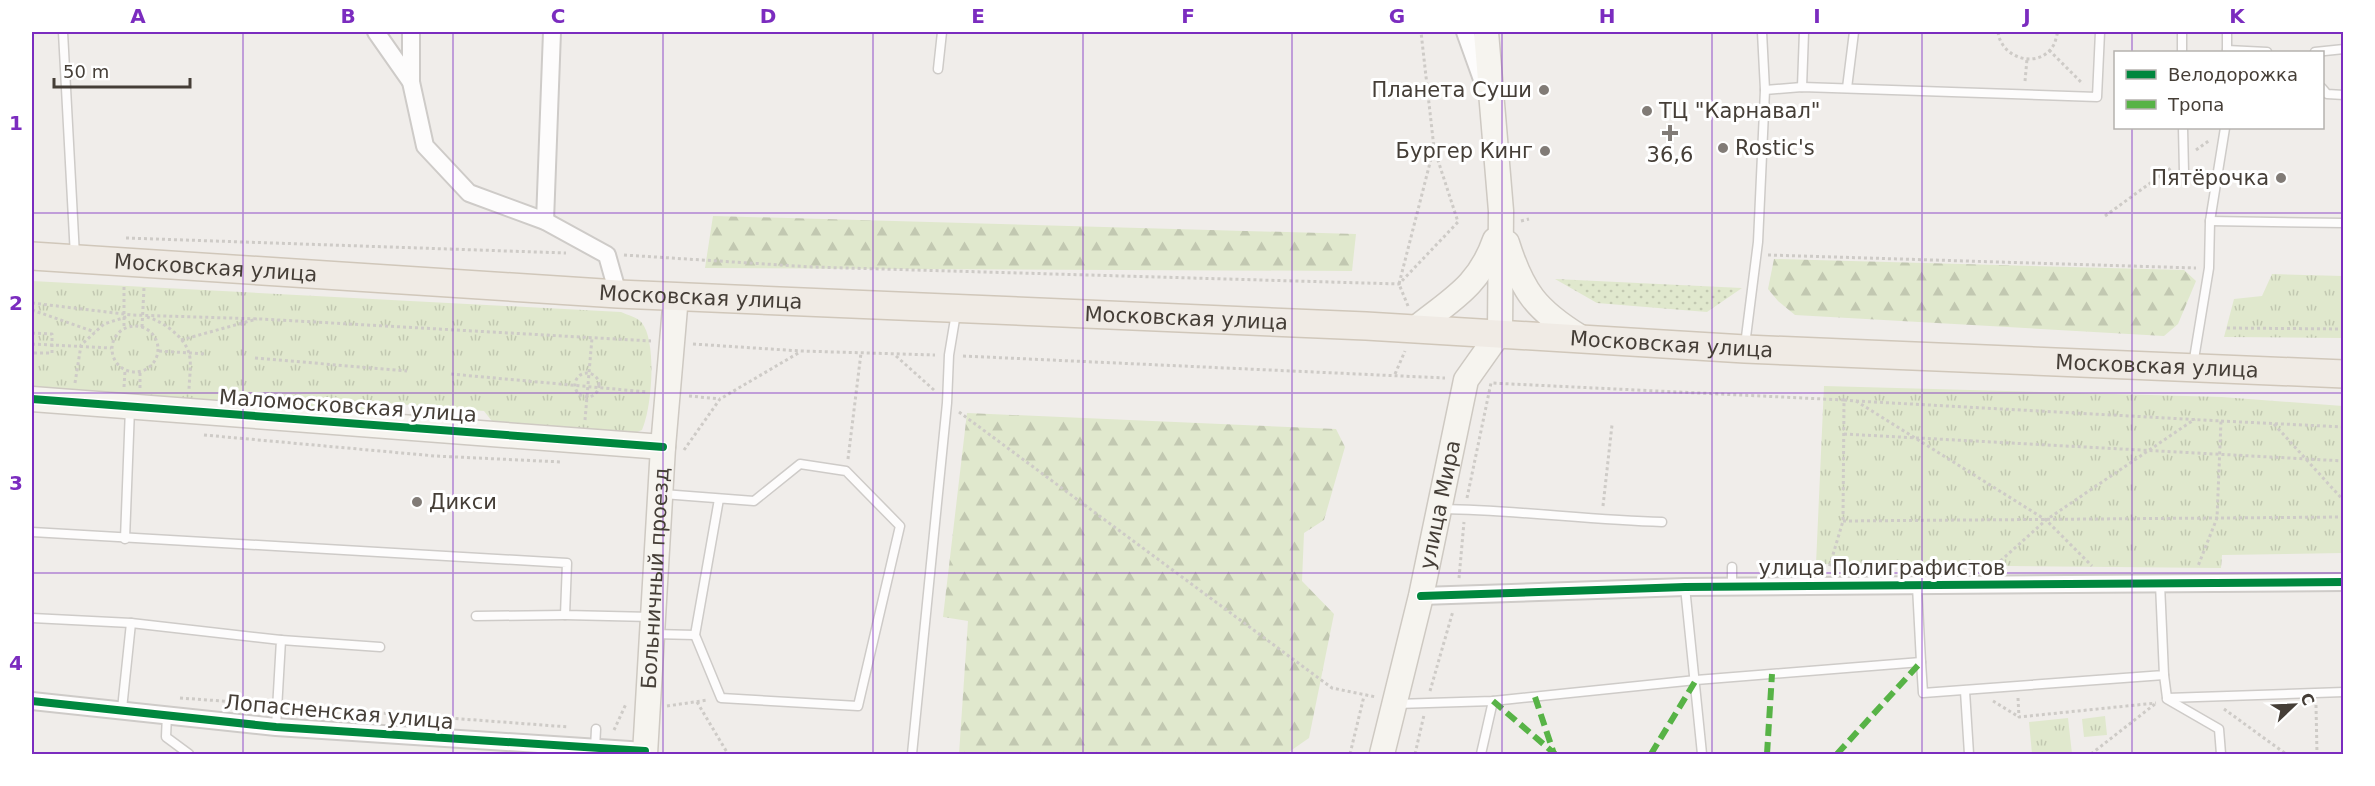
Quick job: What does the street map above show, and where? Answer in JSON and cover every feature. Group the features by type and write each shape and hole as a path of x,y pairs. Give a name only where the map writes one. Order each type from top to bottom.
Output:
{"main road":[{"name":"Московская улица","path":"32,256 618,294 1416,328 1745,349 2343,374"}],"street":[{"path":"376,32 411,82"},
{"path":"411,32 411,82 425,146 469,192 545,221 607,255 618,294"},
{"path":"545,221 552,32"},
{"path":"1465,32 1491,106"},
{"path":"1486,32 1501,224 1500,332"},
{"path":"1491,106 1494,32"},
{"path":"1416,328 1468,288 1487,265 1501,224"},
{"path":"1501,224 1515,267 1529,294 1549,318 1580,337"},
{"name":"Больничный проезд","path":"645,753 660,494 672,451 667,394 676,296"},
{"name":"улица Мира","path":"1382,754 1421,596 1466,380 1500,332"},
{"name":"Маломосковская улица","path":"32,399 584,442 672,451"},
{"name":"улица Полиграфистов","path":"1421,596 1685,587 2343,582"},
{"name":"Лопасненская улица","path":"32,701 276,727 594,752 645,753"}],"lane":[{"path":"63,32 76,236 75,258"},
{"path":"938,69 942,32"},
{"path":"1745,349 1758,242 1765,90 1762,32"},
{"path":"1802,87 1804,32"},
{"path":"1847,88 1854,32"},
{"path":"1765,90 1802,87 2097,97 2100,32"},
{"path":"2182,32 2182,51"},
{"path":"2227,51 2228,32"},
{"path":"2324,51 2343,49"},
{"path":"2324,90 2327,94 2343,95"},
{"path":"2183,129 2184,172"},
{"path":"2193,367 2209,268 2210,221 2224,129"},
{"path":"2210,221 2343,223"},
{"path":"912,754 947,403 949,355 957,308"},
{"path":"125,539 130,407"},
{"path":"660,494 754,501 800,464 846,471 900,526 858,706 721,698 695,635 719,499"},
{"path":"1439,509 1662,522"},
{"path":"32,532 567,563 565,615"},
{"path":"1732,567 1732,587"},
{"path":"2160,584 2167,698"},
{"path":"1917,586 1923,693 2164,675"},
{"path":"1685,587 1702,754"},
{"path":"476,616 565,615 652,626 695,635"},
{"path":"32,618 130,623 281,640 380,647"},
{"path":"122,709 130,623"},
{"path":"276,727 281,640"},
{"path":"1393,705 1494,701 1696,680 1921,662"},
{"path":"1969,690 1969,754"},
{"path":"2167,698 2343,692"},
{"path":"2167,698 2219,729 2221,754"},
{"path":"1481,754 1494,701"},
{"path":"168,714 166,737 189,754"},
{"path":"594,752 596,729"}],"path":[{"path":"607,255 812,267 1399,284 1458,222 1434,148 1421,32"},
{"path":"1998,32 2006,50 2017,57 2026,59 2043,55 2049,50 2058,32"},
{"path":"2049,50 2097,97"},
{"path":"2025,93 2026,59"},
{"path":"2188,156 2223,129"},
{"path":"1399,284 1434,148"},
{"path":"2105,216 2178,163"},
{"path":"124,238 572,253"},
{"path":"1758,242 1768,255 2209,268"},
{"path":"124,287 124,329"},
{"path":"142,327 144,288"},
{"path":"32,303 124,316"},
{"path":"32,310 94,332"},
{"path":"72,402 81,345 104,324 132,315 261,318 801,351 1395,374"},
{"path":"143,315 160,320 181,340 189,353 190,412"},
{"path":"181,340 261,318"},
{"path":"129,326 142,327 155,337 159,351 153,365 140,373 125,371 117,366 111,348 116,334 124,329 129,326"},
{"path":"2227,328 2343,329"},
{"path":"32,333 52,334 52,354 32,352"},
{"path":"584,442 592,338"},
{"path":"32,344 111,348"},
{"path":"159,351 206,354"},
{"path":"672,451 720,399 801,351"},
{"path":"846,471 861,353"},
{"path":"895,355 947,403 1332,688 1364,696 1350,754"},
{"path":"255,358 407,371"},
{"path":"588,373 595,375 600,387 598,393 586,398 579,396 575,384 577,377 588,373"},
{"path":"451,375 587,385 720,399"},
{"path":"1415,754 1458,595 1465,510 1491,383 2343,428"},
{"path":"1824,587 1843,521 1844,400"},
{"path":"1856,401 1911,438 2046,520 2110,584"},
{"path":"1996,565 2046,520 2195,419"},
{"path":"2192,583 2217,518 2221,421"},
{"path":"2273,423 2343,501"},
{"path":"1602,520 1612,425"},
{"path":"198,434 412,454 571,463"},
{"path":"1844,434 2343,461"},
{"path":"1843,521 2343,517"},
{"path":"2017,687 2019,717"},
{"path":"1969,690 2019,717 2156,704"},
{"path":"2316,693 2317,754"},
{"path":"171,697 615,730"},
{"path":"2208,697 2286,754"},
{"path":"666,706 721,698"},
{"path":"2091,754 2167,698"},
{"path":"697,702 728,754"}],"green space":[{"path":"713,216 1356,234 1352,271 705,268"},
{"path":"1774,259 2184,270 2196,281 2178,324 2164,336 1795,315 1768,289"},
{"path":"2272,274 2343,276 2343,338 2224,337 2234,299 2262,296"},
{"path":"1555,279 1742,288 1707,312 1597,303"},
{"path":"32,281 621,312 640,321 647,332 651,359 648,407 642,430 630,435 495,425 484,411 372,402 360,415 32,387"},
{"path":"1824,386 2222,397 2343,406 2343,553 2222,555 2221,568 1816,564"},
{"path":"967,413 1336,429 1345,447 1324,520 1304,533 1302,581 1334,614 1309,738 1286,754 959,754 968,621 943,617"},
{"path":"2105,716 2107,735 2084,737 2082,719"},
{"path":"2068,718 2072,754 2032,754 2029,722"}],"marked path":[{"path":"1837,754 1921,662"},
{"path":"1767,754 1772,674"},
{"path":"1651,754 1696,680"},
{"path":"1535,697 1554,754"},
{"path":"1493,701 1555,754"}],"cycle path":[{"path":"32,399 663,447"},
{"path":"1421,596 1685,587 2344,582"},
{"path":"32,701 276,727 645,751"}],"place":[{"name":"Планета Суши","path":"1544,90"},
{"name":"ТЦ \"Карнавал\"","path":"1647,111"},
{"name":"36,6","path":"1670,133"},
{"name":"Rostic's","path":"1723,148"},
{"name":"Бургер Кинг","path":"1545,151"},
{"name":"Пятёрочка","path":"2281,178"},
{"name":"Дикси","path":"417,502"}]}
